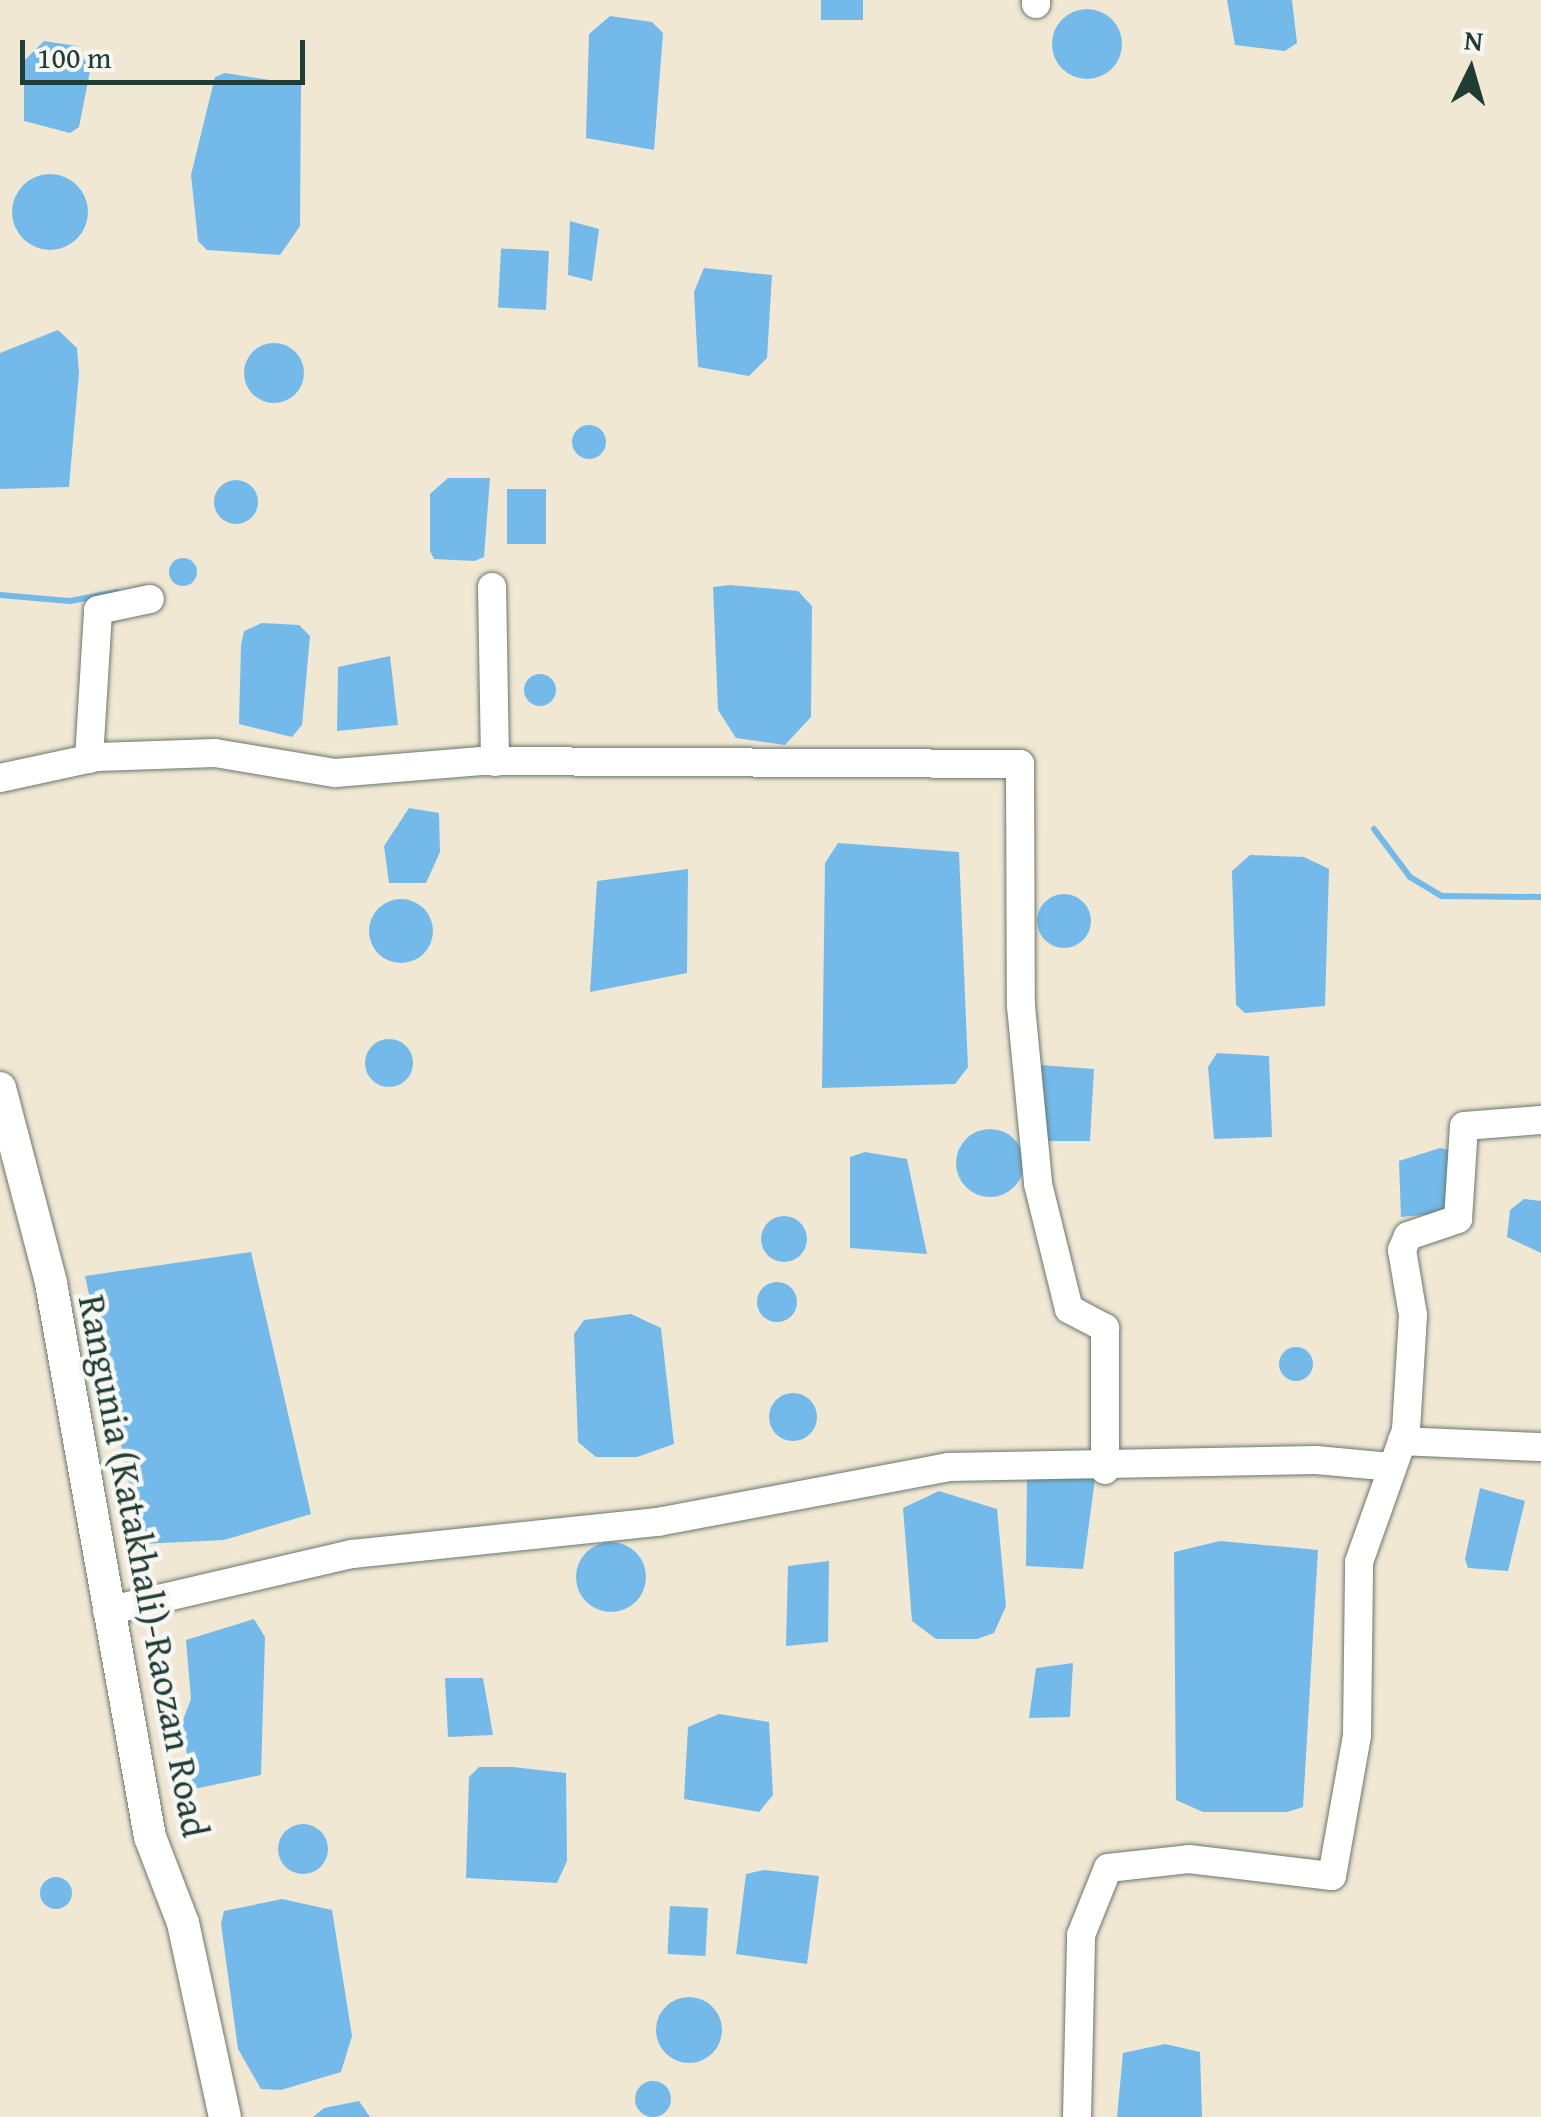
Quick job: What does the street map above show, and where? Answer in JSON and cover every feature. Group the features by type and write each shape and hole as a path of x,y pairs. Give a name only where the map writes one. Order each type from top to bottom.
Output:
{"main road":[{"name":"Rangunia (Katakhali)-Raozan Road","path":"0,1088 51,1283 150,1837 183,1923 224,2117"}],"street":[{"path":"492,588 495,762"},
{"path":"88,759 98,610 150,600"},
{"path":"0,778 88,759 234,753 348,774 495,762 1020,764 1021,1006 1038,1184 1069,1308 1105,1328 1105,1470"},
{"path":"1077,2117 1081,1935 1108,1868 1189,1860 1332,1876 1357,1735 1359,1562 1402,1440 1412,1315 1402,1250 1408,1236 1458,1219 1464,1126 1541,1120"},
{"path":"1402,1440 1541,1447"},
{"path":"107,1612 352,1554 658,1522 948,1467 1105,1470 1316,1460 1391,1467"}],"water":[{"path":"821,0 863,0 863,20 821,20"},
{"path":"1227,0 1292,0 1297,43 1285,51 1235,45"},
{"path":"1087,9 1101,11 1112,19 1120,30 1120,58 1112,69 1101,77 1087,79 1073,77 1062,69 1054,58 1052,44 1054,30 1062,19 1073,11"},
{"path":"610,16 652,22 663,33 654,150 586,138 589,34"},
{"path":"44,41 77,46 91,66 79,127 70,133 24,121 24,61"},
{"path":"225,73 301,85 300,226 280,255 207,250 198,241 191,175 215,77"},
{"path":"50,174 77,185 88,212 77,239 50,250 23,239 12,212 23,185"},
{"path":"570,221 599,229 592,281 568,275"},
{"path":"501,248 549,251 546,310 498,307"},
{"path":"704,268 772,275 767,358 749,376 698,367 694,292"},
{"path":"58,330 77,348 79,373 69,487 0,489 0,353"},
{"path":"274,343 295,352 304,373 295,394 274,403 253,394 244,373 253,352"},
{"path":"589,425 601,430 606,442 601,454 589,459 577,454 572,442 577,430"},
{"path":"448,478 490,478 484,557 474,561 434,559 430,551 430,494"},
{"path":"236,480 251,487 258,502 251,517 236,524 221,517 214,502 221,487"},
{"path":"507,489 546,489 546,544 507,544"},
{"path":"183,558 193,562 197,572 193,582 183,586 173,582 169,572 173,562"},
{"path":"713,587 798,591 812,606 811,717 785,745 736,738 718,710"},
{"path":"262,623 299,625 310,636 302,725 292,737 239,724 244,631"},
{"path":"390,656 398,725 337,731 338,667"},
{"path":"540,674 551,679 556,690 551,701 540,706 529,701 524,690 529,679"},
{"path":"409,808 439,813 440,852 426,883 389,883 384,846"},
{"path":"838,843 959,852 968,1067 955,1084 822,1088 825,863"},
{"path":"1250,855 1304,857 1329,869 1325,1006 1245,1013 1236,1005 1232,871"},
{"path":"688,869 687,973 590,992 597,881"},
{"path":"1064,894 1083,902 1091,921 1083,940 1064,948 1045,940 1037,921 1045,902"},
{"path":"401,899 423,909 433,931 423,953 401,963 379,953 369,931 379,909"},
{"path":"389,1039 406,1046 413,1063 406,1080 389,1087 372,1080 365,1063 372,1046"},
{"path":"1217,1053 1269,1056 1272,1137 1214,1139 1208,1067"},
{"path":"1040,1065 1094,1069 1090,1141 1047,1141"},
{"path":"990,1129 1003,1131 1014,1139 1022,1150 1022,1176 1014,1187 1003,1195 990,1197 977,1195 966,1187 958,1176 956,1163 958,1150 966,1139 977,1131"},
{"path":"1440,1148 1449,1150 1452,1198 1443,1213 1401,1217 1399,1161"},
{"path":"865,1152 907,1159 927,1254 850,1248 850,1157"},
{"path":"1524,1199 1541,1201 1541,1253 1507,1237 1510,1210"},
{"path":"784,1216 800,1223 807,1239 800,1255 784,1262 768,1255 761,1239 768,1223"},
{"path":"251,1252 311,1514 224,1540 142,1544 85,1276"},
{"path":"777,1282 791,1288 797,1302 791,1316 777,1322 763,1316 757,1302 763,1288"},
{"path":"631,1314 661,1328 674,1444 637,1457 596,1457 578,1442 574,1334 584,1320"},
{"path":"1296,1347 1308,1352 1313,1364 1308,1376 1296,1381 1284,1376 1279,1364 1284,1352"},
{"path":"793,1393 810,1400 817,1417 810,1434 793,1441 776,1434 769,1417 776,1400"},
{"path":"1027,1476 1095,1479 1083,1569 1026,1566"},
{"path":"1480,1488 1525,1501 1508,1571 1468,1568 1465,1559"},
{"path":"939,1491 997,1509 1006,1606 994,1633 977,1639 936,1639 912,1621 903,1508"},
{"path":"1220,1541 1318,1550 1303,1807 1287,1812 1203,1812 1176,1800 1174,1552"},
{"path":"611,1542 636,1552 646,1577 636,1602 611,1612 586,1602 576,1577 586,1552"},
{"path":"829,1561 828,1642 786,1646 788,1566"},
{"path":"254,1619 265,1637 261,1775 194,1789 181,1725 191,1699 186,1640"},
{"path":"1073,1663 1070,1717 1029,1718 1036,1668"},
{"path":"445,1678 483,1678 493,1735 448,1737"},
{"path":"719,1714 769,1722 773,1795 759,1812 684,1799 688,1727"},
{"path":"479,1767 566,1773 567,1861 557,1883 466,1878 469,1777"},
{"path":"303,1824 321,1831 328,1849 321,1867 303,1874 285,1867 278,1849 285,1831"},
{"path":"764,1870 819,1876 807,1964 736,1954 746,1874"},
{"path":"56,1877 67,1882 72,1893 67,1904 56,1909 45,1904 40,1893 45,1882"},
{"path":"282,1899 332,1910 352,2036 341,2072 281,2090 261,2089 238,2049 221,1924 224,1911"},
{"path":"670,1906 708,1908 705,1956 667,1954"},
{"path":"689,1997 702,1999 712,2007 720,2017 720,2043 712,2053 702,2061 689,2063 676,2061 666,2053 658,2043 656,2030 658,2017 666,2007 676,1999"},
{"path":"1165,2044 1200,2052 1202,2117 1117,2117 1123,2053"},
{"path":"653,2081 666,2086 671,2099 666,2112 653,2117 640,2112 635,2099 640,2086"},
{"path":"359,2101 370,2117 313,2117 324,2108"}],"waterway":[{"path":"0,595 70,601 117,592"},
{"path":"1374,829 1410,877 1442,896 1541,897"}]}
